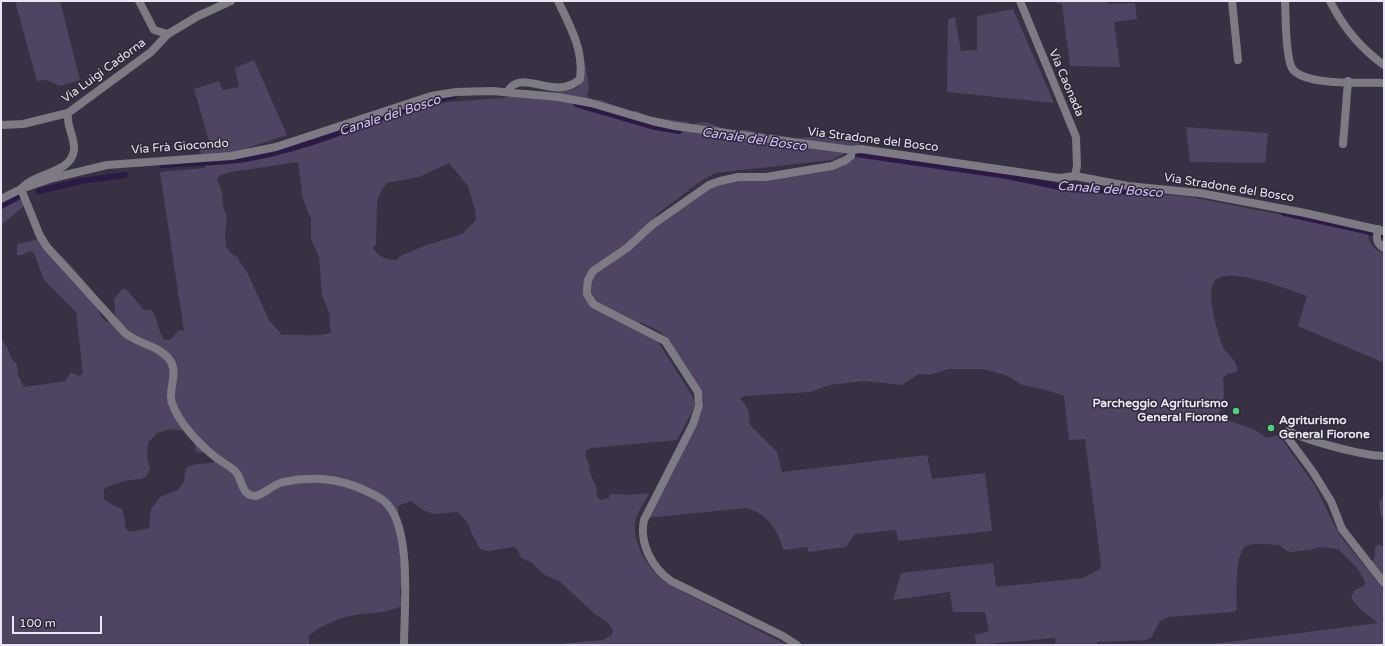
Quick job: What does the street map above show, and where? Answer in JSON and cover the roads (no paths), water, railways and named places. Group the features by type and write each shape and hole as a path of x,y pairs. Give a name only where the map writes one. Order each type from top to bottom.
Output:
{"street":[{"path":"139,1 154,30 168,34"},
{"name":"Via Luigi Cadorna","path":"1,126 23,124 68,113 151,52 168,34 204,13 231,1"},
{"path":"507,92 516,83 532,82 557,88 566,88 580,79 582,66 576,44 558,1"},
{"name":"Via Caonada","path":"1020,1 1076,137 1077,166 1075,176"},
{"path":"1232,1 1238,60"},
{"path":"1285,1 1289,59 1293,70 1298,75 1312,80 1384,83"},
{"path":"1330,1 1347,30 1373,57 1384,65"},
{"path":"1343,144 1348,81"},
{"name":"Via Stradone del Bosco","path":"362,119 430,96 472,90 507,92 575,100 676,126 852,152 861,149 1059,178 1075,176 1128,186 1170,189 1229,198 1379,232"},
{"path":"68,113 67,120 72,134 74,150 69,161 61,168 27,182 21,188 26,204 40,236 54,256 125,333 131,338 158,350 170,360 174,373 171,396 178,414 198,442 238,474 246,493 256,496 282,482 325,479 337,481 364,490 384,501 391,508 397,521 404,548 404,645"},
{"name":"Via Frà Giocondo","path":"1,199 21,188 76,171 107,165 223,157 250,153 300,141 362,119"},
{"path":"797,645 783,636 671,581 662,575 652,562 642,535 644,520 693,424 700,398 698,392 665,341 593,304 587,294 588,280 593,271 598,267 627,248 652,225 709,185 738,177 766,177 832,166 841,163 852,152"},
{"path":"1379,232 1377,243 1384,248"},
{"path":"1384,456 1370,455 1322,443 1304,438 1288,431 1285,434 1327,495 1342,529 1384,583"}],"waterway":[{"name":"Canale del Bosco","path":"418,104 454,96"},
{"name":"Canale del Bosco","path":"576,104 655,127 679,131"},
{"name":"Canale del Bosco","path":"162,165 225,161 266,155 308,144 409,107"},
{"name":"Canale del Bosco","path":"849,153 1007,176 1069,189 1159,193"},
{"name":"Canale del Bosco","path":"39,191 81,181 125,175"},
{"name":"Canale del Bosco","path":"1,206 18,197"},
{"name":"Canale del Bosco","path":"1284,213 1384,235"}],"place":[{"name":"Parcheggio Agriturismo General Fiorone","path":"1236,411"},
{"name":"Agriturismo General Fiorone","path":"1271,428"}]}
